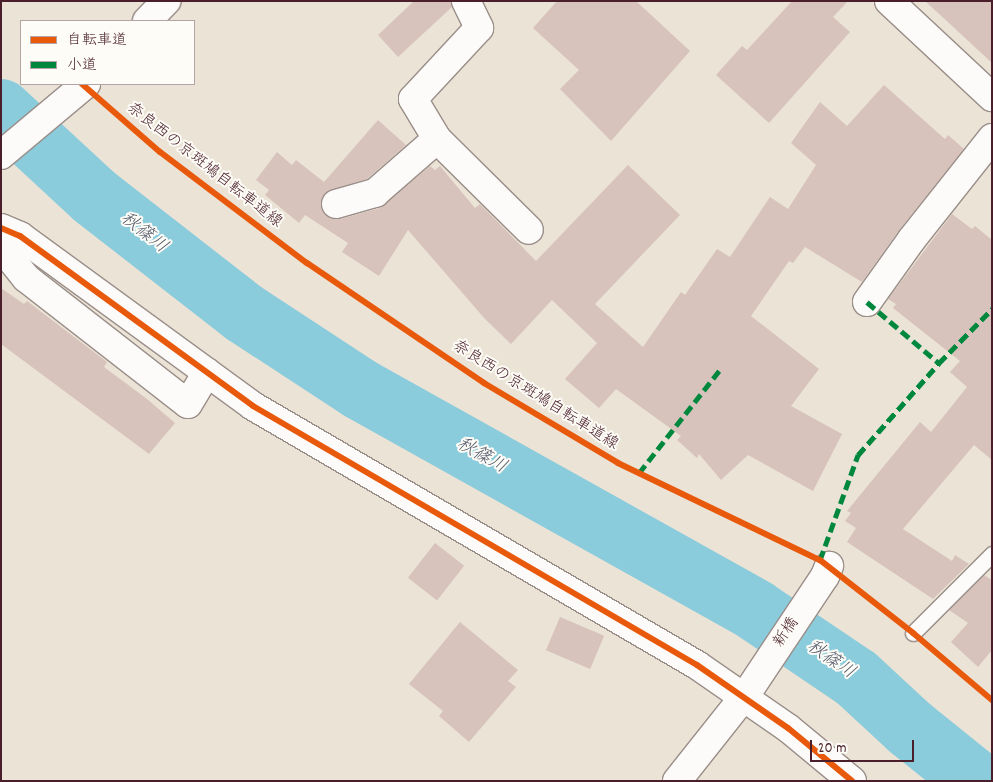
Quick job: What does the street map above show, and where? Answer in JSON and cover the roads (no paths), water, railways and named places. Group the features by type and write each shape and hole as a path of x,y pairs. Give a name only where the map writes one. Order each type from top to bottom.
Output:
{"street":[{"path":"147,20 166,1"},
{"path":"466,1 478,28 413,99 437,138 529,230"},
{"path":"889,1 992,97"},
{"path":"1,156 85,85"},
{"path":"336,204 375,192 437,138"},
{"path":"867,302 912,239 992,138"},
{"path":"1,228 20,236 253,406 746,693 852,781"},
{"path":"1,247 26,278 188,404 207,372"},
{"name":"新橋","path":"677,781 746,693 827,571"}],"lane":[{"path":"913,633 992,554"}],"waterway":[{"name":"秋篠川","path":"1,110 95,197 244,313 360,389 755,610 856,678 910,728 976,781"},
{"path":"1,128 13,122"}]}
